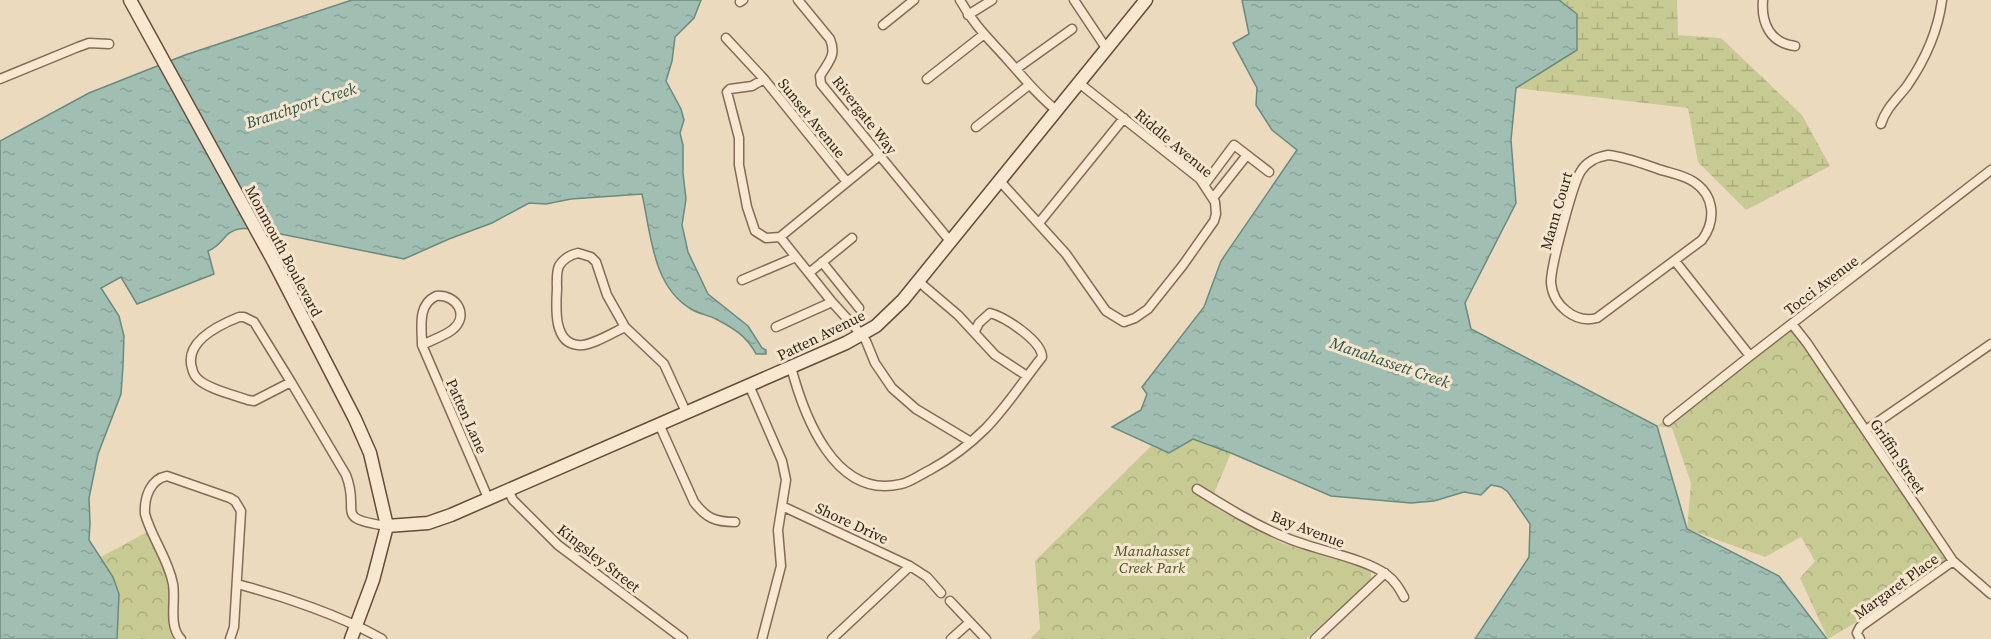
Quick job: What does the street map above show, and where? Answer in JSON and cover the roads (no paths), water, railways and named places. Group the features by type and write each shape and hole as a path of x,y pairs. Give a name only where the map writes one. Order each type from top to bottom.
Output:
{"street":[{"name":"Monmouth Boulevard","path":"130,0 274,262 365,439 376,473 387,526"},
{"name":"Rivergate Way","path":"798,0 830,39 832,45 832,59 820,76 821,84 950,241"},
{"path":"883,26 914,0"},
{"path":"960,0 983,35 1016,69 1035,94 1056,111"},
{"path":"968,15 992,0"},
{"path":"1074,0 1106,48"},
{"name":"Patten Avenue","path":"387,526 428,523 451,515 791,368 846,343 876,326 918,281 1146,0"},
{"path":"1764,0 1765,24 1771,34 1781,43 1795,46"},
{"path":"1881,124 1887,110 1905,88 1929,47 1942,0"},
{"path":"1016,69 1072,29"},
{"path":"927,79 983,35"},
{"path":"726,38 764,79"},
{"path":"0,79 89,43 109,44"},
{"name":"Sunset Avenue","path":"780,237 765,238 755,231 742,187 739,138 727,95 730,89 752,86 764,79 847,182"},
{"name":"Riddle Avenue","path":"1078,83 1176,159 1204,184 1213,198 1247,155"},
{"path":"976,127 1029,85"},
{"path":"1039,223 1124,118"},
{"path":"1204,184 1234,145 1269,172"},
{"path":"879,156 780,237 861,334 884,377 902,399 971,442"},
{"name":"Mann Court","path":"1620,156 1687,179 1704,190 1711,203 1711,224 1702,240 1675,261 1597,318 1592,320 1576,316 1562,307 1553,291 1551,278 1573,190 1580,172 1586,165 1598,157 1620,156"},
{"name":"Tocci Avenue","path":"1668,421 1991,171"},
{"path":"999,180 1066,254 1106,311 1124,322 1136,318 1148,309 1183,265 1214,221 1216,207 1213,198"},
{"path":"809,273 852,238"},
{"path":"625,327 583,345 575,345 567,341 558,325 556,313 557,272 566,258 584,254 596,262 607,295 625,327 664,364 686,412"},
{"path":"742,280 796,257"},
{"path":"1675,261 1750,356"},
{"path":"822,262 859,308"},
{"path":"918,281 975,332 995,355 1027,376"},
{"name":"Patten Lane","path":"422,345 456,326 460,314 453,299 436,296 427,302 422,313 422,345 488,498"},
{"path":"776,327 832,302"},
{"path":"791,368 800,399 813,430 839,464 862,482 888,486 906,483 951,457 971,442 994,419 1042,355 1039,347 998,315 990,313 979,323 975,332"},
{"path":"291,382 261,399 248,400 199,381 190,363 192,352 202,338 235,319 244,317 251,319 257,325 291,382 346,476 350,484 351,512 354,518 360,522 387,526 374,580 351,639"},
{"name":"Griffin Street","path":"1792,324 1953,561 1991,594"},
{"path":"1866,430 1991,344"},
{"path":"749,386 785,467 786,480 778,530 781,566 762,639"},
{"path":"659,424 694,502 700,510 720,522 735,522"},
{"path":"181,639 174,629 174,597 170,571 144,514 151,485 167,476 230,498 239,506 242,517 234,627 230,639"},
{"name":"Bay Avenue","path":"1197,489 1229,509 1287,538 1386,573"},
{"name":"Kingsley Street","path":"508,490 513,500 558,544 683,639"},
{"name":"Shore Drive","path":"782,506 910,566 927,577 941,593"},
{"name":"Margaret Place","path":"1858,636 1860,627 1866,621 1953,561"},
{"path":"832,639 910,566"},
{"path":"1315,639 1386,573 1396,583 1404,597"},
{"path":"237,584 260,590 355,625 382,639"},
{"path":"950,601 986,639"},
{"path":"951,639 970,622"}],"water":[{"name":"Branchport Creek","path":"352,0 701,0 694,18 675,37 672,61 666,81 681,109 684,120 680,133 683,145 686,199 682,225 688,252 708,294 748,326 762,348 766,350 766,354 756,354 739,333 716,319 691,309 668,287 655,258 642,194 571,199 546,204 529,203 492,223 404,259 266,231 246,228 236,230 208,251 214,274 137,304 121,277 101,288 119,316 124,336 123,366 121,394 98,454 89,498 89,540 113,577 119,594 117,639 0,639 0,141 89,93 185,55"},
{"name":"Manahassett Creek","path":"1242,0 1559,0 1577,14 1577,50 1516,88 1511,140 1516,203 1465,303 1471,329 1657,426 1687,529 1779,576 1827,639 1475,639 1529,557 1530,524 1508,492 1501,487 1491,485 1481,495 1464,492 1434,501 1411,503 1331,496 1193,439 1169,453 1112,427 1141,410 1147,394 1142,387 1204,307 1221,261 1297,150 1272,130 1256,105 1257,88 1233,43 1249,34"}],"park label":[{"name":"Manahasset Creek Park","path":"1152,558"}]}
